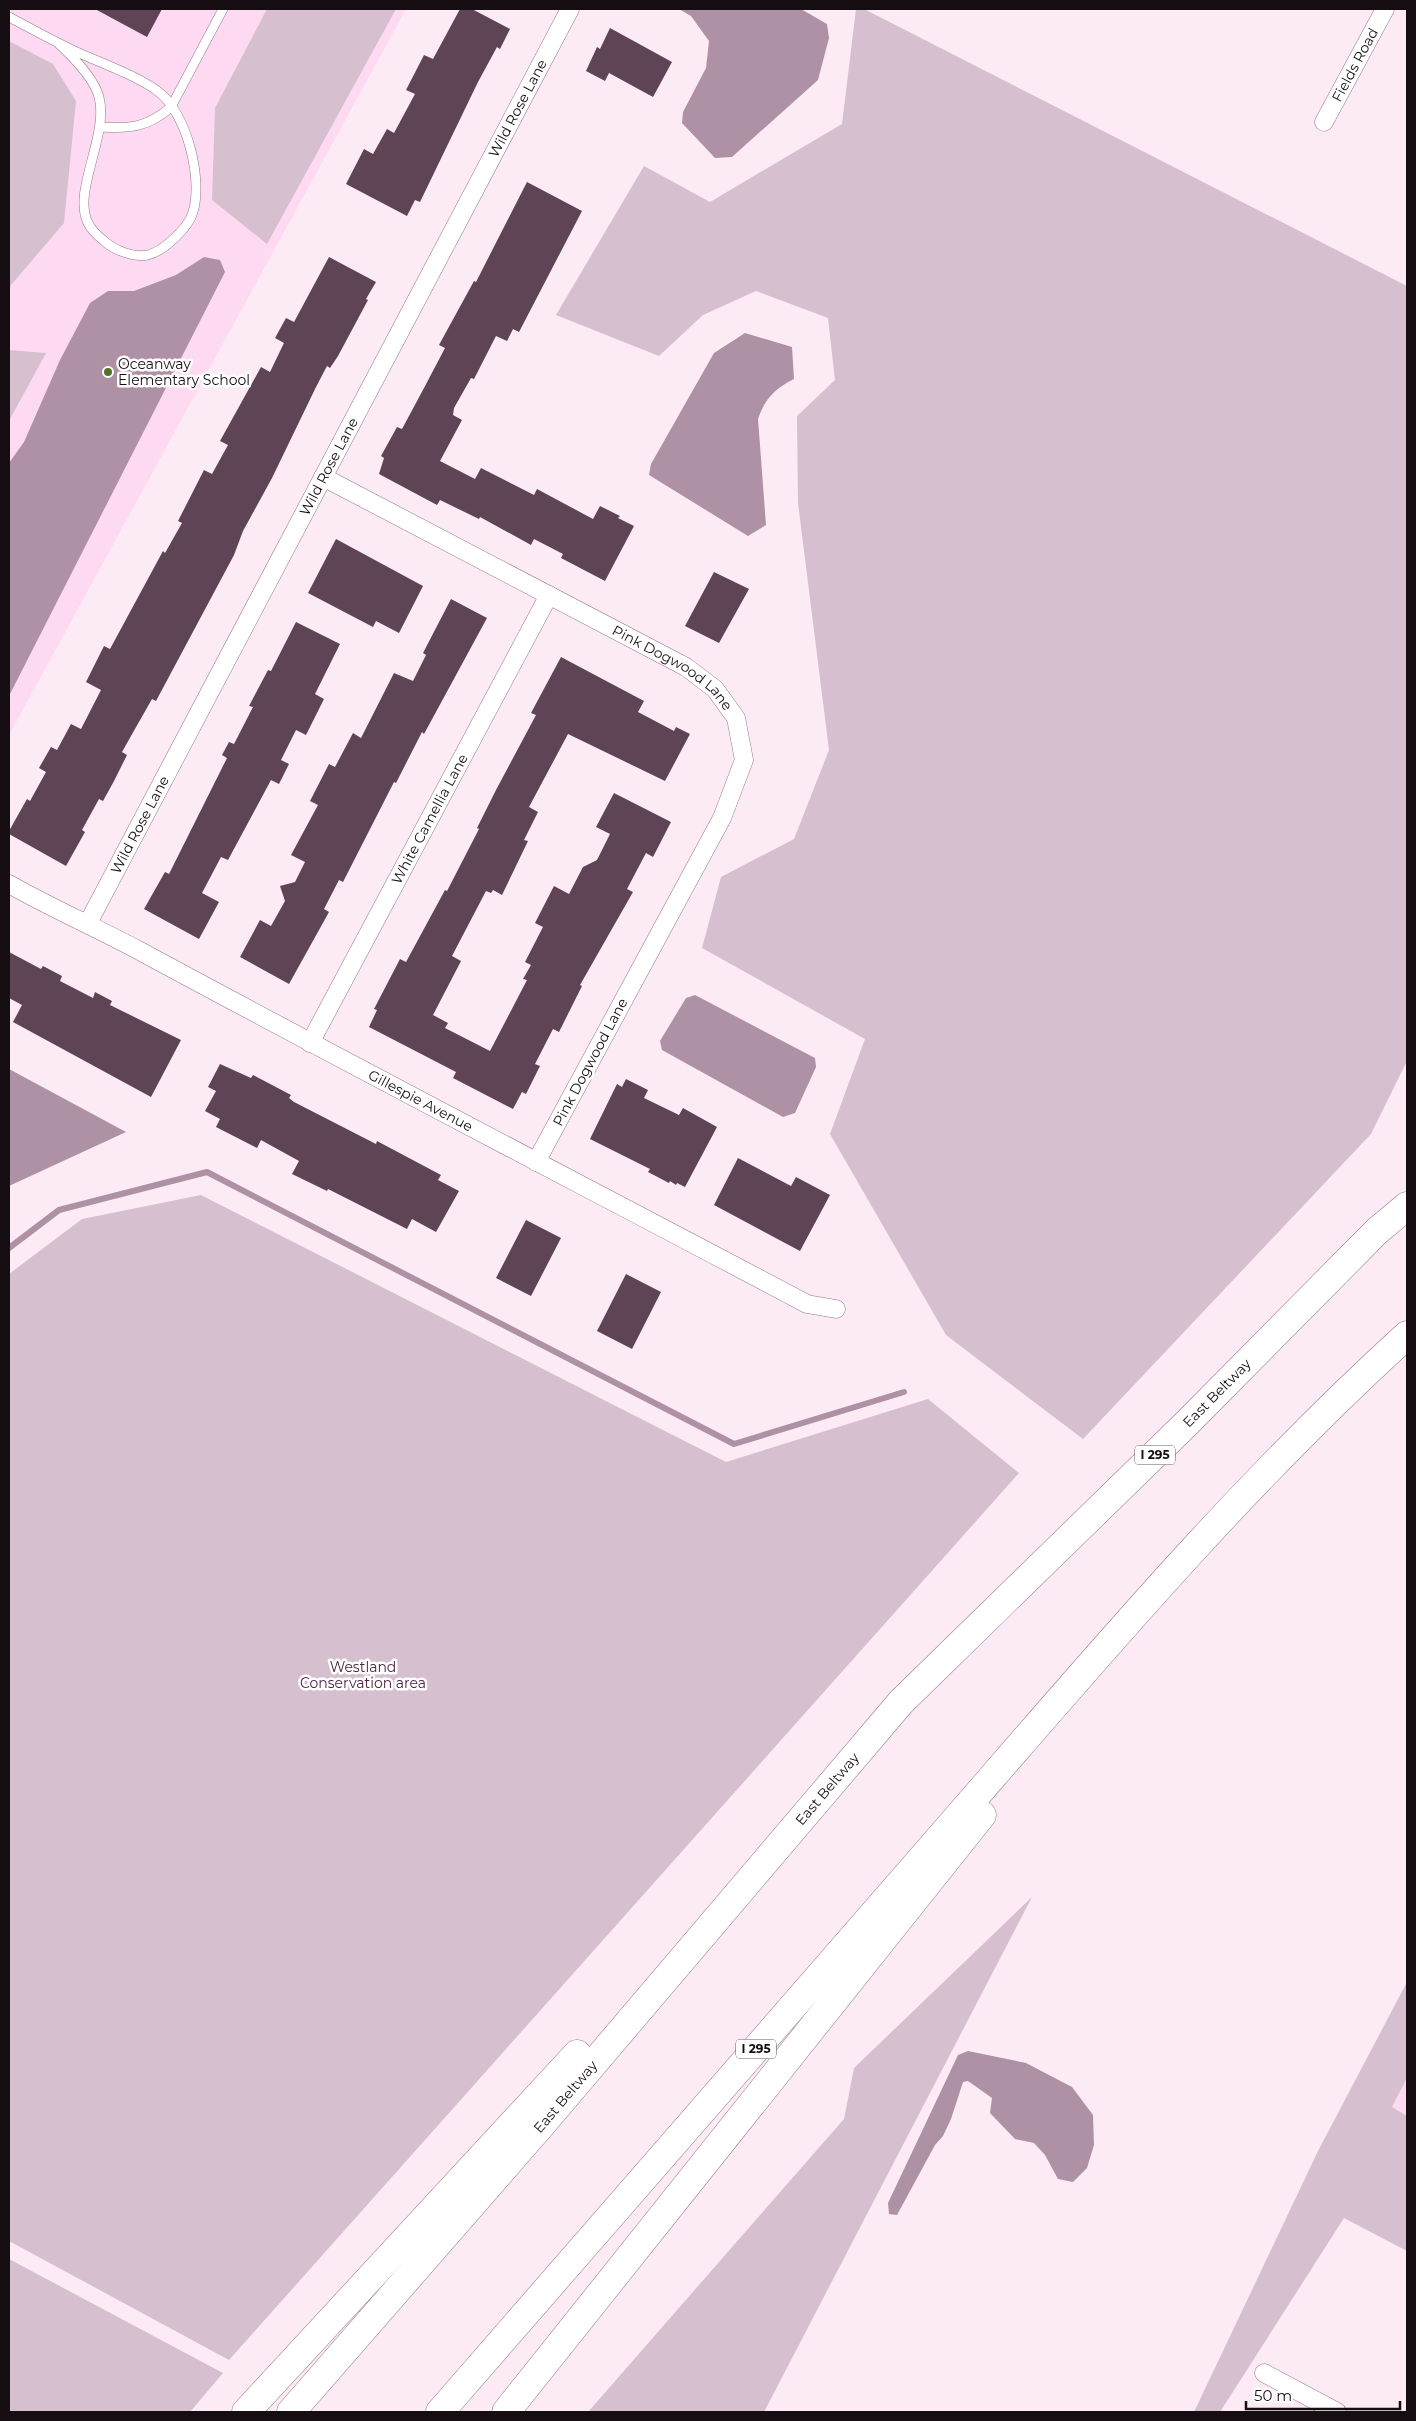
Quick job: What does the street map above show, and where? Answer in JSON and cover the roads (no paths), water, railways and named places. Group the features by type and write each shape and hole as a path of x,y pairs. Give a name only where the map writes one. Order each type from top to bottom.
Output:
{"highway":[{"name":"East Beltway","path":"291,2412 543,2122 901,1702 1187,1423 1377,1231 1407,1206"},
{"name":"I 295","path":"440,2412 1072,1685 1266,1471 1360,1378 1407,1335"},
{"path":"506,2412 930,1882 1014,1773 1072,1685"},
{"path":"246,2412 355,2297 901,1702"}],"street":[{"name":"Wild Rose Lane","path":"88,923 570,9"},
{"name":"Fields Road","path":"1324,122 1385,9"},
{"name":"Pink Dogwood Lane","path":"323,477 686,667 715,689 736,718 744,760 722,818 536,1162"},
{"name":"White Camellia Lane","path":"310,1043 549,595"},
{"name":"Gillespie Avenue","path":"9,884 47,906 88,923 310,1043 807,1304 836,1309"},
{"path":"1264,2373 1337,2412"}],"lane":[{"path":"102,127 129,129 161,116 171,107 223,9"},
{"path":"9,16 59,44 120,71 161,93 182,122 192,151 197,183 193,213 178,237 149,255 124,253 104,242 88,223 84,206 91,163 102,127 99,97 80,64 59,44"}],"waterway":[{"path":"9,1248 59,1210 207,1172 734,1444 904,1392"}],"place":[{"name":"Oceanway Elementary School","path":"108,372"}],"park label":[{"name":"Westland Conservation area","path":"363,1675"}]}
